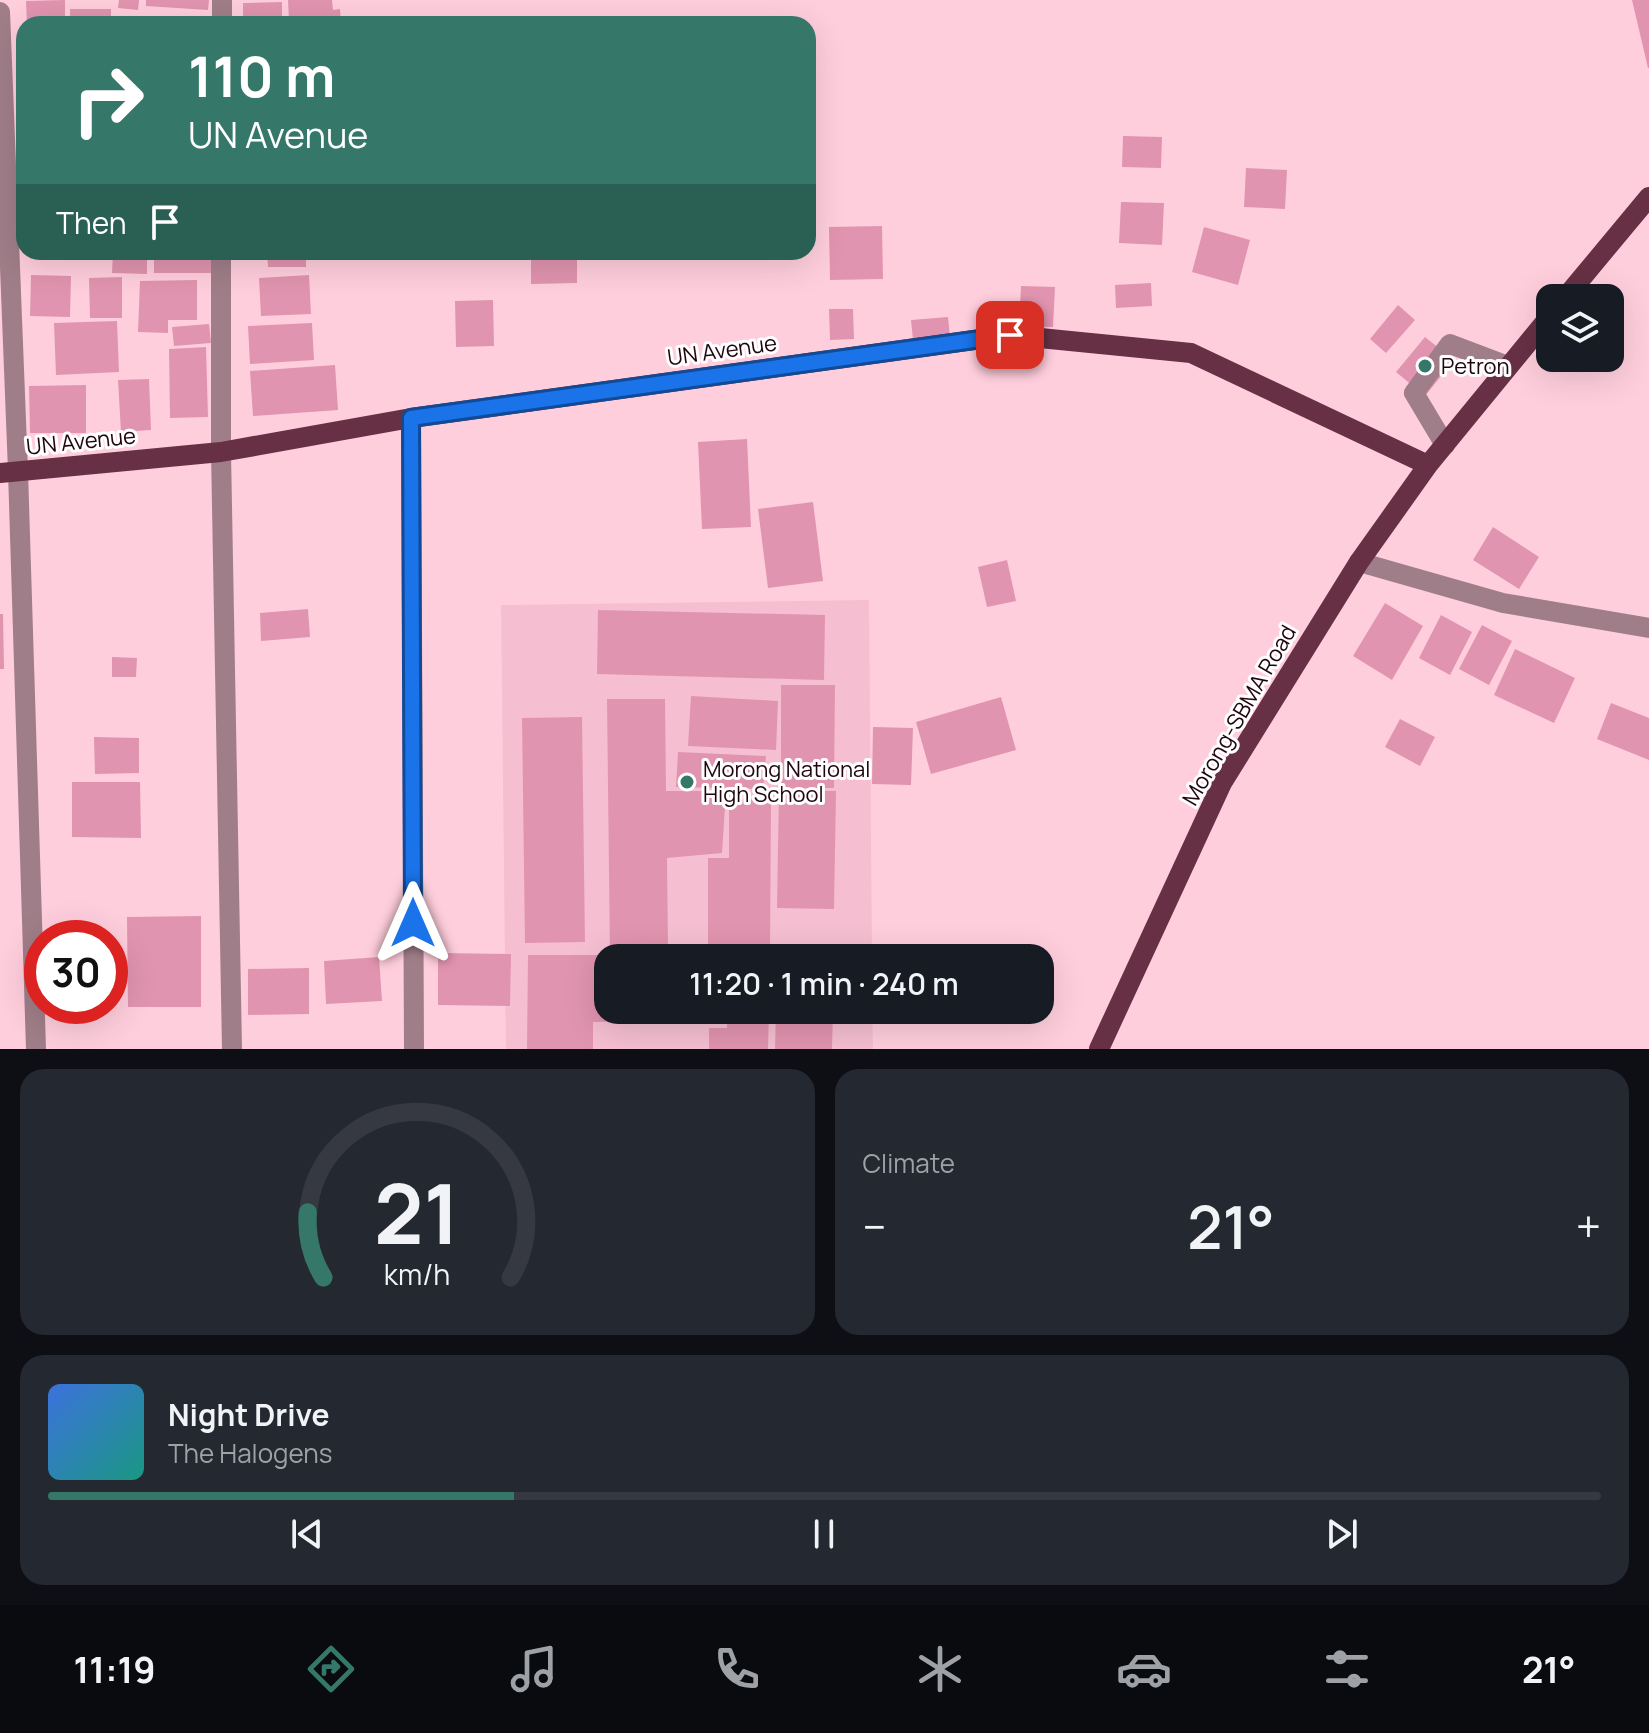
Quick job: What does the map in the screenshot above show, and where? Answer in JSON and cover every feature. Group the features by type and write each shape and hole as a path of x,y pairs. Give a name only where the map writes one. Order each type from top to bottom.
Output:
{"main road":[{"path":"1577,284 1649,197"},
{"name":"Morong-SBMA Road","path":"1099,1049 1222,783 1359,562 1428,465 1536,333"},
{"name":"UN Avenue","path":"9,472 221,452 411,418 1010,335 1191,353 1428,465"}],"street":[{"path":"0,12 9,472 36,1049"},
{"path":"221,260 221,452 232,1049"},
{"path":"1445,445 1414,393 1450,344 1508,366"},
{"path":"411,418 414,1049"},
{"path":"1359,562 1503,603 1649,628"}],"shaded area":[{"name":"Morong National High School","path":"869,600 872,944 594,944 594,1024 872,1024 873,1049 506,1049 501,605"}],"building":[{"path":"65,0 65,16 27,16 26,1"},
{"path":"119,0 139,0 138,10 118,8"},
{"path":"146,0 209,0 208,10 146,6"},
{"path":"288,0 332,0 333,10 340,9 340,16 289,16"},
{"path":"1632,0 1649,0 1649,68 1648,68"},
{"path":"282,2 282,16 243,16 243,3"},
{"path":"70,9 111,9 111,16 70,16"},
{"path":"1123,136 1162,137 1161,168 1122,167"},
{"path":"1246,168 1287,170 1285,209 1244,207"},
{"path":"1121,202 1164,203 1162,245 1119,243"},
{"path":"882,226 883,279 830,280 829,227"},
{"path":"1204,227 1250,240 1238,285 1192,272"},
{"path":"113,260 147,260 147,274 112,273"},
{"path":"154,260 217,260 217,273 154,273"},
{"path":"268,260 306,260 306,267 268,267"},
{"path":"531,260 577,260 577,283 531,284"},
{"path":"31,275 71,276 70,317 30,316"},
{"path":"309,275 311,314 261,316 259,278"},
{"path":"122,277 122,318 90,318 89,278"},
{"path":"197,280 197,320 168,320 168,333 138,332 140,281"},
{"path":"1151,283 1152,306 1116,308 1115,285"},
{"path":"1021,286 1055,287 1053,327 1019,326"},
{"path":"493,300 494,346 456,347 455,301"},
{"path":"1398,305 1415,320 1386,353 1370,339"},
{"path":"829,309 853,309 854,339 830,340"},
{"path":"948,317 950,337 913,340 911,320"},
{"path":"117,321 119,372 56,375 54,323"},
{"path":"312,323 314,360 250,364 248,326"},
{"path":"209,324 211,343 174,346 172,327"},
{"name":"Petron","path":"1425,337 1454,360 1425,396 1396,372"},
{"path":"206,347 208,417 170,418 169,349"},
{"path":"335,365 338,410 253,416 250,371"},
{"path":"149,379 151,430 121,432 118,380"},
{"path":"86,385 86,433 30,433 29,386"},
{"path":"747,439 751,527 702,529 698,442"},
{"path":"813,502 823,581 768,588 758,509"},
{"path":"1493,527 1539,557 1519,589 1473,560"},
{"path":"1007,560 1016,601 987,607 978,567"},
{"path":"1385,603 1423,626 1392,680 1353,656"},
{"path":"308,609 310,637 261,641 260,613"},
{"path":"598,610 825,615 824,680 597,674"},
{"path":"0,614 3,614 4,669 0,669"},
{"path":"1441,615 1472,632 1450,675 1419,658"},
{"path":"1482,625 1512,641 1489,685 1459,669"},
{"path":"1515,649 1575,678 1554,723 1494,695"},
{"path":"112,657 137,658 136,677 112,677"},
{"path":"781,685 835,685 834,788 781,788"},
{"path":"691,696 778,701 776,750 688,746"},
{"path":"1001,697 1016,750 931,774 916,722"},
{"path":"607,699 665,699 666,791 726,791 722,853 667,858 668,944 610,944"},
{"path":"1611,703 1649,718 1649,760 1597,739"},
{"path":"582,717 585,942 525,943 522,718"},
{"path":"1400,719 1435,737 1420,766 1385,747"},
{"path":"873,727 913,728 911,785 872,784"},
{"path":"94,737 139,738 139,773 95,774"},
{"path":"678,752 766,756 763,789 676,787"},
{"path":"72,782 140,782 141,838 72,837"},
{"path":"779,790 836,791 834,909 777,908"},
{"path":"729,799 771,800 770,944 708,944 708,858 729,858"},
{"path":"201,916 201,1007 128,1007 127,917"},
{"path":"438,953 511,954 510,1006 438,1005"},
{"path":"528,955 594,955 593,1049 527,1049"},
{"path":"379,957 382,1001 326,1004 324,961"},
{"path":"309,968 309,1014 248,1015 248,969"},
{"path":"727,1024 769,1024 768,1049 709,1049 709,1028 727,1028"},
{"path":"776,1024 833,1024 832,1049 775,1049"}],"place":[{"name":"Petron","path":"1425,366"},
{"name":"Morong National High School","path":"687,782"}],"route":[{"path":"413,923 411,418 1010,335"}]}
